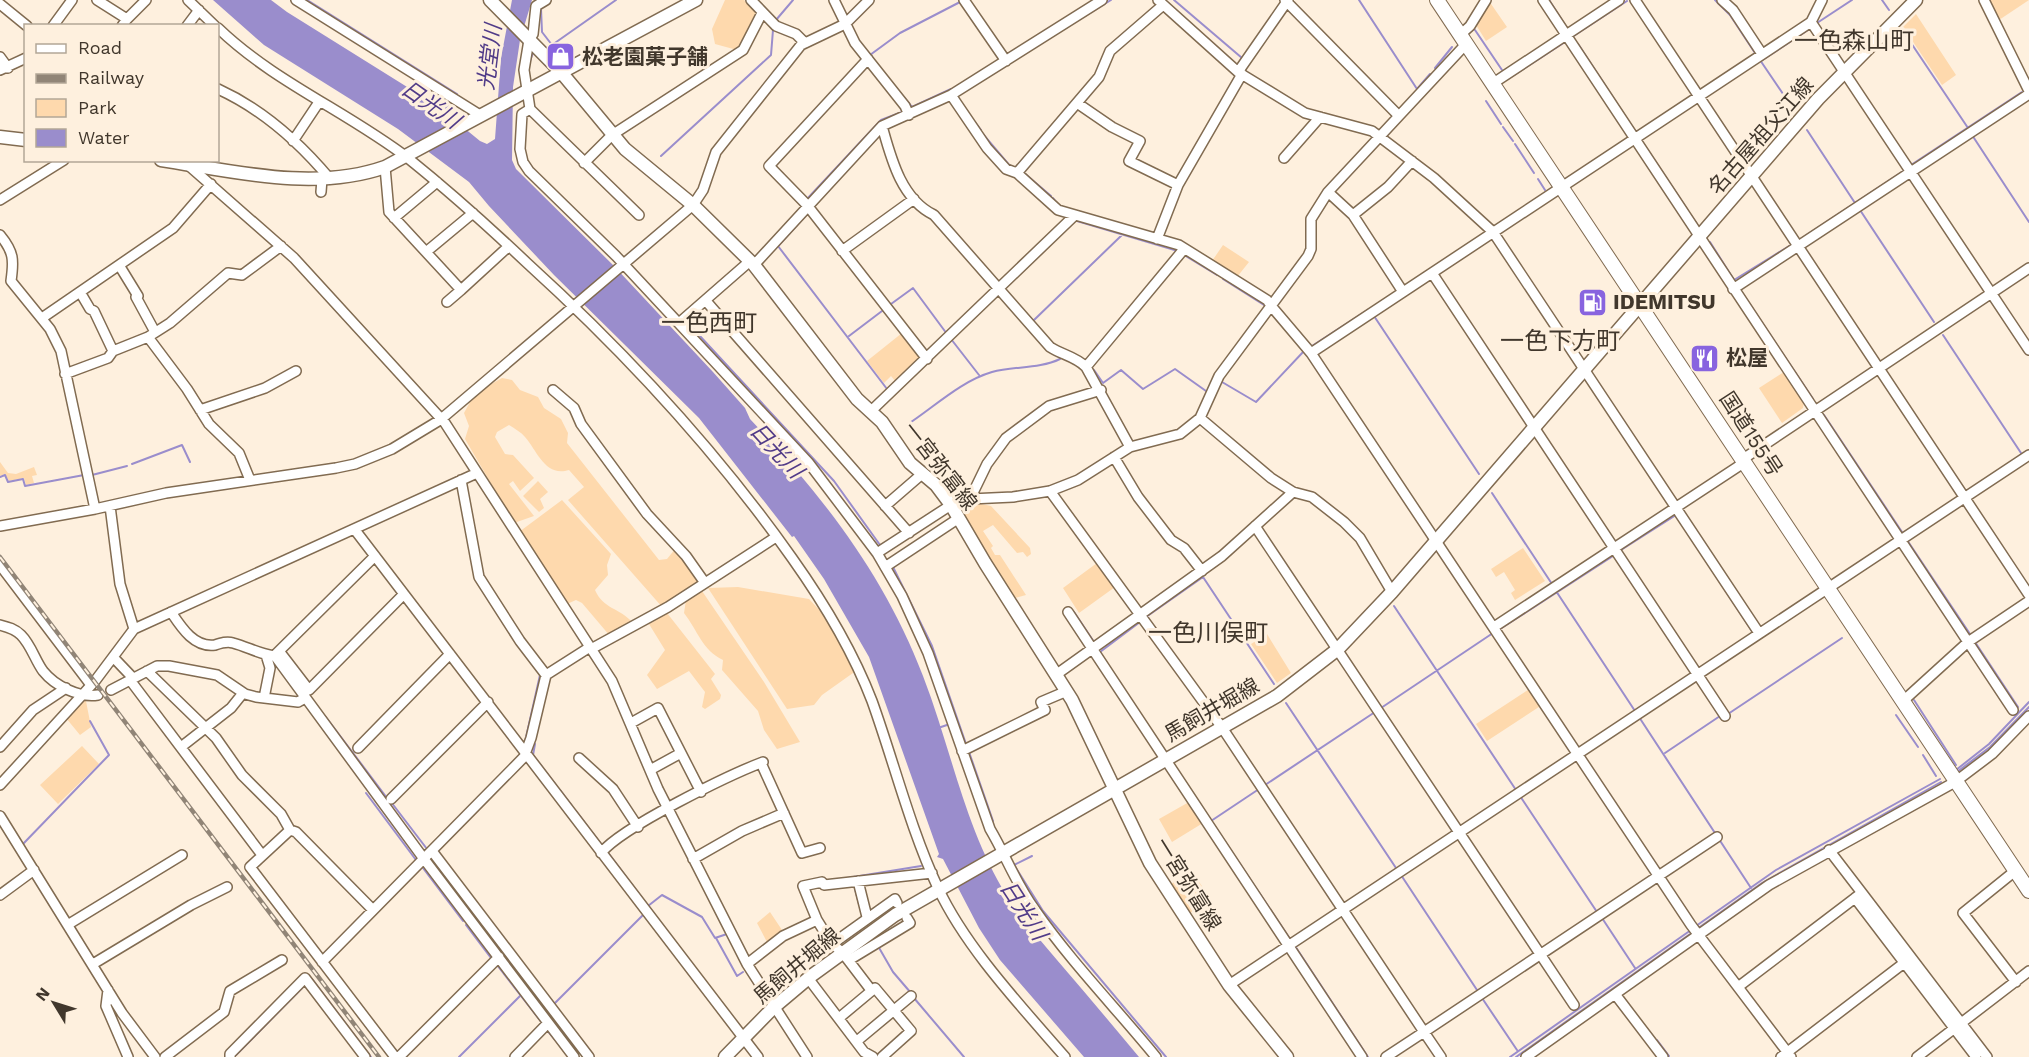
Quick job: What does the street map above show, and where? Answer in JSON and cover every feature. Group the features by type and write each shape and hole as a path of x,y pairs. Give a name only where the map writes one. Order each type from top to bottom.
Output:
{"highway":[{"name":"国道155号","path":"1437,0 2029,891"}],"main road":[{"name":"一宮弥富線","path":"489,0 561,72 612,135 693,205 752,263 857,399 871,411 922,474 951,505 1067,691 1150,863 1229,984 1287,1057"},
{"path":"186,163 324,183 368,173 385,167 696,0"},
{"name":"名古屋祖父江線","path":"1641,304 1844,71 1916,0"},
{"path":"0,137 24,140"},
{"name":"馬飼井堀線","path":"725,1057 773,1008 808,978 901,910 1222,729 1277,696 1338,649 1392,592 1641,304"}],"street":[{"path":"54,24 72,0"},
{"path":"97,0 125,22 146,0"},
{"path":"189,0 213,24"},
{"path":"296,0 485,113"},
{"path":"546,0 536,6 533,34 528,39 523,93 530,110 639,216"},
{"path":"751,0 776,26 796,34 805,43"},
{"path":"834,0 845,24 868,59 905,106 909,115"},
{"path":"0,526 95,509 166,493 355,464 392,449 440,420 693,205 703,190 716,152 805,43 845,24 868,0"},
{"path":"964,0 1006,61"},
{"path":"680,323 752,263 882,126 951,95 1102,0"},
{"path":"877,553 951,505 970,499 1013,497 1050,491 1078,480 1130,447 1180,434 1200,418 1219,376 1308,256 1311,249 1311,219 1328,192 1463,39 1486,0"},
{"path":"1543,0 2013,710"},
{"path":"1492,84 1619,0"},
{"path":"1635,0 2029,595"},
{"path":"1722,0 1733,10 1762,54"},
{"path":"1311,353 1811,22 1822,0"},
{"path":"1733,289 2029,93 1984,0"},
{"path":"1157,239 1178,185 1240,73 1286,1 1398,115"},
{"path":"1017,174 1099,77 1110,51 1160,3 1240,73 1305,113 1372,131 1412,161 1493,232 1759,633"},
{"path":"0,4 25,24"},
{"path":"190,24 200,10"},
{"path":"584,163 612,135 742,50 762,13"},
{"path":"1811,22 2029,350"},
{"path":"219,30 236,46 405,156 437,182 576,304 671,404 776,537 830,613 871,698 932,873 955,920 1065,1057"},
{"path":"0,57 4,69 24,59"},
{"path":"868,59 769,166 807,205 927,359"},
{"path":"219,89 242,100 293,141 324,183"},
{"path":"951,95 987,148 1006,169 1017,174 1058,210 1184,249 1272,306 1311,353 1696,931 1786,1055 1904,963"},
{"path":"293,141 319,102"},
{"path":"1077,103 1112,127 1140,141 1129,161 1178,185"},
{"path":"530,110 522,114 519,127 523,162 680,323 808,462 877,553 928,653 990,829 1008,866 1034,909 1156,1057"},
{"path":"1284,158 1320,117"},
{"path":"882,126 893,166 914,199 923,210 934,215 1050,347 1062,355 1076,357 1086,367 1101,390 1130,447"},
{"path":"1353,215 1388,187 1412,161"},
{"path":"0,200 61,162"},
{"path":"186,163 280,246 440,420 477,473 612,681 668,809 747,964 773,1008 807,1057"},
{"path":"385,167 389,212 461,290"},
{"path":"394,218 437,182"},
{"path":"42,318 173,228 211,184"},
{"path":"1328,192 1353,215 1403,292"},
{"path":"842,250 914,199"},
{"path":"426,252 473,213"},
{"path":"871,411 1000,290 1075,215"},
{"path":"0,235 11,249 14,258 11,281 56,338 95,509"},
{"path":"64,374 108,358 113,351 151,334 195,304 228,273 242,275 280,246"},
{"path":"447,302 509,246"},
{"path":"1086,367 1184,249"},
{"path":"119,265 138,296 136,297 151,334 209,424 239,453 250,480"},
{"path":"1494,627 2029,268"},
{"path":"1432,273 1725,717"},
{"path":"0,278 12,277"},
{"path":"80,292 90,309 94,310 113,351"},
{"path":"706,302 909,533"},
{"path":"200,410 266,388 296,371"},
{"path":"553,390 574,408 581,424 646,514 686,556 705,583"},
{"path":"970,499 987,464 1006,438 1049,406 1101,390"},
{"path":"1200,418 1240,455 1293,492 1312,496 1360,538 1392,592"},
{"path":"1229,984 2029,455"},
{"path":"1114,457 1138,497 1171,540 1184,548 1202,571"},
{"path":"0,785 91,685 134,629 477,473"},
{"path":"885,506 922,474"},
{"path":"461,480 479,577 520,642 546,675"},
{"path":"1050,491 1222,729 1441,1057"},
{"path":"1056,674 1202,571 1293,492"},
{"path":"110,506 120,584 134,629"},
{"path":"885,567 959,518"},
{"path":"1255,526 1574,1005"},
{"path":"355,530 758,1057"},
{"path":"322,962 526,752 546,675 590,648 668,608 776,537"},
{"path":"264,698 273,654 375,556"},
{"path":"0,565 91,685"},
{"path":"171,612 180,626 198,643 204,645 231,642 273,654 309,690 404,594"},
{"path":"1902,702 1968,642 2029,601"},
{"path":"1068,612 1362,1057"},
{"path":"0,625 14,629 22,636 43,670 66,688 82,694 98,695"},
{"path":"273,654 423,859 574,1057"},
{"path":"358,748 450,654"},
{"path":"113,657 132,679 262,855"},
{"path":"111,690 157,666 169,666 217,675 243,693 264,698 298,702 305,698"},
{"path":"147,671 206,729 242,775 281,814 290,830"},
{"path":"0,747 33,710 66,688"},
{"path":"962,751 1045,710 1041,702 1067,691"},
{"path":"181,747 231,708 243,693"},
{"path":"391,799 488,702"},
{"path":"631,723 658,708 701,792"},
{"path":"1526,1057 1615,994 1696,931 1829,850 1955,782 1992,754 2029,716"},
{"path":"650,770 681,753"},
{"path":"579,758 613,789 638,827"},
{"path":"601,853 606,847 668,809 762,763 802,853 820,848"},
{"path":"693,859 742,831 784,813"},
{"path":"0,816 108,990 155,1057"},
{"path":"290,830 250,867 397,1057 498,957"},
{"path":"290,830 296,831 373,910"},
{"path":"1386,1057 1717,837"},
{"path":"1829,850 1904,963 1987,1057"},
{"path":"432,851 590,1057"},
{"path":"69,924 182,855"},
{"path":"0,895 34,870"},
{"path":"2015,871 1963,913 2016,982"},
{"path":"871,990 817,920 803,886 822,882 824,885 932,873"},
{"path":"858,881 867,917"},
{"path":"93,964 191,905 227,887"},
{"path":"1738,987 1858,896"},
{"path":"1858,896 1958,1026 1976,1057"},
{"path":"841,952 867,917 895,899 897,903"},
{"path":"841,952 910,923 907,918"},
{"path":"747,964 783,936 817,920"},
{"path":"165,1057 224,1012 230,991 282,960"},
{"path":"1917,1057 2029,971"},
{"path":"231,1056 305,978 366,1057"},
{"path":"808,978 857,1041 860,1054 873,1057"},
{"path":"839,1018 875,988 911,1031 882,1057"},
{"path":"108,990 106,1006 128,1057"},
{"path":"1615,994 1660,1053 1648,1057"},
{"path":"857,1041 912,996"},
{"path":"515,1057 548,1023"}],"green space":[{"path":"725,0 744,0 756,12 737,50 715,44 712,29"},
{"path":"1989,0 2029,0 1999,20"},
{"path":"1489,1 1507,27 1486,41 1476,25"},
{"path":"1916,14 1956,75 1942,85 1903,27"},
{"path":"1223,245 1249,262 1237,277 1212,261"},
{"path":"902,333 919,355 919,361 896,382 891,376 884,383 867,361"},
{"path":"1784,372 1804,402 1803,408 1782,423 1759,388"},
{"path":"502,378 512,380 520,390 538,397 544,408 561,419 568,433 567,443 659,560 667,559 676,548 702,582 663,608 568,500 584,487 569,470 554,470 548,467 523,435 509,425 497,432 495,437 505,454 513,455 534,478 520,491 513,481 509,484 534,516 514,523 465,439 469,426 464,413 475,393"},
{"path":"0,462 8,473 16,474 34,467 37,475 32,476 34,483 26,485 24,478 9,481 5,474 0,476"},
{"path":"538,481 548,492 540,499 544,508 539,512 523,496"},
{"path":"562,500 611,554 607,565 608,575 595,590 602,601 632,622 610,636 582,603 576,600 567,604 519,532"},
{"path":"972,502 991,506 1030,548 1031,554 1027,557 1023,552 1017,553 993,525 983,531 993,546 991,548 995,555 1000,555 1026,595 1015,598 960,509"},
{"path":"1523,548 1545,581 1515,600 1511,593 1515,590 1504,572 1496,577 1491,569"},
{"path":"1097,563 1115,587 1079,613 1063,588"},
{"path":"738,587 809,599 825,616 856,669 822,695 814,705 787,709 708,588"},
{"path":"702,591 764,682 800,742 777,749 764,730 758,711 722,670 723,660 710,651 701,640 684,613 686,600"},
{"path":"667,613 715,674 711,679 721,695 720,699 705,709 702,707 705,692 689,671 657,689 647,675 665,650 649,624"},
{"path":"1267,634 1291,673 1277,683 1251,644"},
{"path":"1531,688 1542,705 1487,741 1476,724"},
{"path":"82,699 86,701 91,727 80,735 66,718"},
{"path":"82,746 99,764 58,804 40,785"},
{"path":"1189,802 1203,823 1172,842 1159,819"},
{"path":"1192,871 1211,900 1190,913 1171,884"},
{"path":"770,912 784,933 768,944 757,923"}],"water":[{"name":"日光川","path":"213,0 271,0 436,105 480,141 487,144 495,139 501,58 512,0 532,0 520,40 513,87 512,160 516,169 614,266 713,372 745,408 750,419 802,477 849,538 871,571 908,639 933,703 969,816 992,870 1024,921 1139,1057 1084,1057 1000,960 979,928 943,859 937,857 939,854 869,657 824,579 794,536 792,537 699,418 554,275 469,182 398,129 264,45"}],"waterway":[{"name":"日光川","path":"307,0 457,94"},
{"path":"541,9 542,32 552,45 616,0"},
{"path":"776,20 793,0"},
{"path":"1019,57 1111,0"},
{"path":"1174,0 1242,58"},
{"path":"1359,0 1417,89 1430,74"},
{"path":"1549,0 1565,25"},
{"path":"1715,0 1730,15 1755,53"},
{"path":"1817,23 1852,0"},
{"path":"1882,0 1889,10"},
{"path":"1572,37 1627,1"},
{"path":"871,57 870,55 900,33 960,2"},
{"path":"1761,61 1811,28"},
{"path":"1901,28 1968,128"},
{"path":"661,156 771,55 773,30"},
{"path":"1475,30 1502,70"},
{"path":"1508,79 1565,42"},
{"path":"1578,44 1635,131"},
{"path":"1435,68 1452,47"},
{"path":"530,61 533,53"},
{"path":"1760,60 1794,110"},
{"path":"988,77 1010,63"},
{"path":"901,94 912,107 951,89"},
{"path":"1911,165 2022,92"},
{"path":"1486,101 1501,124"},
{"name":"日光川","path":"442,113 448,106"},
{"path":"807,199 881,120 902,112"},
{"path":"974,121 981,130"},
{"path":"1503,127 1513,141"},
{"path":"1807,130 1855,203"},
{"path":"982,133 1010,166"},
{"path":"1972,135 2029,222"},
{"path":"1641,140 1687,209"},
{"path":"1515,144 1534,173"},
{"path":"1799,240 1905,170"},
{"path":"1024,173 1051,196"},
{"path":"1538,179 1545,190"},
{"path":"1053,198 1057,203"},
{"path":"1860,210 1934,322"},
{"path":"808,213 778,246 887,389"},
{"path":"1690,214 1697,224"},
{"path":"1500,233 1521,219"},
{"path":"1077,221 1178,251"},
{"path":"1033,321 1123,234"},
{"path":"1710,242 1734,280"},
{"path":"1734,280 1791,245"},
{"path":"1184,255 1217,275"},
{"path":"1223,279 1264,305"},
{"path":"891,304 913,288 947,334"},
{"path":"1741,291 1813,399"},
{"path":"1312,346 1369,309"},
{"path":"849,336 882,311"},
{"path":"1374,316 1479,474"},
{"name":"日光川","path":"686,321 834,481 880,545 884,544"},
{"path":"1943,335 2021,453"},
{"path":"951,339 979,375"},
{"path":"1222,382 1256,402 1304,351"},
{"path":"908,424 959,388 981,376 1000,370 1044,364 1060,359"},
{"path":"1094,370 1103,383 1121,370 1143,389 1175,369 1206,391"},
{"path":"1824,415 1902,532"},
{"path":"132,464 182,445 190,462"},
{"path":"92,475 127,466"},
{"path":"0,477 5,475 8,482 23,479 25,486 84,475"},
{"path":"1492,493 1552,584"},
{"path":"1621,550 1676,515"},
{"path":"1689,535 1752,631"},
{"path":"1907,540 1970,634"},
{"path":"1500,629 1613,556"},
{"path":"893,567 932,646 966,744"},
{"path":"1146,617 1203,577 1274,684"},
{"path":"1556,591 1635,711"},
{"path":"1394,606 1516,790"},
{"path":"1074,612 1094,642"},
{"path":"1100,652 1140,622"},
{"path":"1381,708 1493,633"},
{"path":"1728,714 1842,638"},
{"path":"1975,642 2018,707"},
{"path":"525,742 540,675"},
{"path":"1914,700 1956,765"},
{"path":"1956,770 1989,744 2029,702"},
{"path":"1286,703 1396,868"},
{"path":"1957,772 1990,747 2029,707"},
{"path":"1265,785 1375,712"},
{"path":"1896,715 1918,747"},
{"path":"325,716 387,798"},
{"path":"1665,753 1720,716"},
{"path":"1639,717 1751,888"},
{"path":"23,844 109,755 90,721"},
{"path":"938,728 947,725"},
{"path":"535,744 533,755 556,785"},
{"path":"969,752 993,821"},
{"path":"1923,755 1936,776"},
{"path":"1696,926 1776,870 1940,779"},
{"path":"1697,929 1762,883 1941,782"},
{"path":"1211,821 1259,789"},
{"path":"560,790 572,806"},
{"path":"366,793 416,860"},
{"path":"1520,796 1597,912"},
{"path":"1196,798 1290,939"},
{"path":"391,802 427,849"},
{"path":"576,811 601,844"},
{"path":"609,854 645,902"},
{"name":"日光川","path":"1032,856 1014,865 1043,911 1166,1057"},
{"path":"841,879 921,866"},
{"path":"423,868 463,921"},
{"path":"1401,875 1477,990"},
{"path":"854,885 859,904"},
{"path":"648,906 662,895 702,917 715,938 727,934"},
{"path":"553,1005 643,915"},
{"path":"1602,918 1635,968"},
{"path":"466,925 491,958"},
{"path":"1510,1057 1691,930"},
{"path":"1516,1057 1693,932"},
{"path":"716,938 737,976 743,972"},
{"path":"878,946 893,972 911,993"},
{"path":"1295,946 1368,1057"},
{"path":"497,965 543,1024"},
{"path":"312,979 371,1057"},
{"path":"236,1055 305,985"},
{"path":"459,1057 521,995"},
{"path":"914,998 964,1057"},
{"path":"1482,998 1517,1050"},
{"path":"546,1029 563,1049"},
{"path":"1657,1040 1669,1056"}],"railway":[{"path":"0,557 379,1057"}],"place":[{"name":"松老園菓子舗","path":"561,57"},
{"name":"IDEMITSU","path":"1592,302"},
{"name":"松屋","path":"1705,358"}],"district":[{"name":"一色森山町","path":"1854,41"},
{"name":"一色西町","path":"709,323"},
{"name":"一色下方町","path":"1560,341"},
{"name":"一色川俣町","path":"1208,633"}],"water label":[{"name":"光堂川","path":"489,57"}]}
